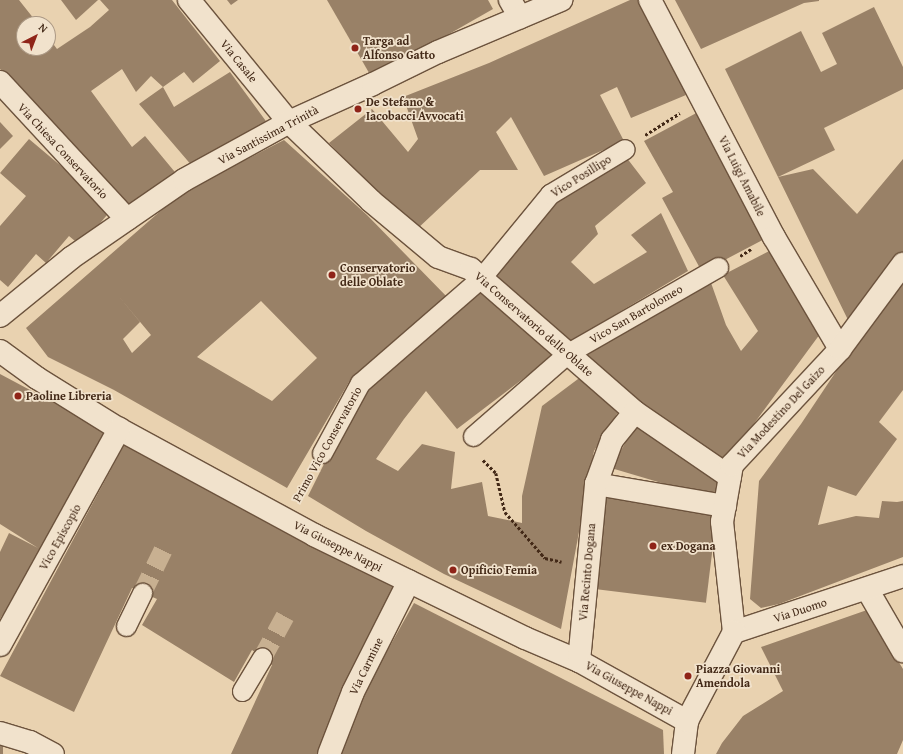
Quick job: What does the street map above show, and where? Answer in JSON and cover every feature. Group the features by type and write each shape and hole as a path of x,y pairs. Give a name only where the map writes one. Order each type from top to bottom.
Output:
{"street":[{"name":"Via Casale","path":"189,0 288,122"},
{"name":"Via Santissima Trinità","path":"0,316 71,258 184,180 288,122 373,84 438,52 515,9 562,0"},
{"name":"Via Luigi Amabile","path":"650,0 774,237 840,349"},
{"name":"Via Chiesa Conservatorio","path":"0,82 127,219"},
{"name":"Via Conservatorio delle Oblate","path":"288,122 371,201 438,257 470,269 635,412 730,477"},
{"name":"Vico Posillipo","path":"481,278 550,194 625,149"},
{"name":"Via Modestino Del Gaizo","path":"734,632 722,522 732,465 840,349 903,264"},
{"name":"Vico San Bartolomeo","path":"473,436 568,353 718,267"},
{"name":"Primo Vico Conservatorio","path":"322,453 360,383 481,278"},
{"name":"Via Giuseppe Nappi","path":"0,351 37,378 119,429 286,520 525,638 579,661 687,721"},
{"name":"Via Recinto Dogana","path":"579,661 596,484 612,440 635,412"},
{"name":"Vico Episcopio","path":"0,644 119,429"},
{"path":"596,484 725,506"},
{"name":"Via Duomo","path":"734,632 903,576"},
{"name":"Via Carmine","path":"329,754 353,692 409,581"},
{"path":"867,589 903,651"},
{"path":"126,626 142,593"},
{"path":"683,754 687,721 734,632"},
{"path":"242,691 262,658"},
{"path":"0,733 30,742 53,754"}],"path":[{"name":"Vico Posillipo","path":"625,149 702,98"},
{"path":"718,267 774,237"},
{"path":"473,436 471,448 496,473 505,512 545,558 587,569"},
{"name":"Primo Vico Conservatorio","path":"286,520 322,453"}],"building":[{"path":"0,0 19,0 32,16 16,16 16,56 56,56 56,48 57,49 90,27 109,10 100,0 172,0 220,61 193,83 184,72 163,87 151,76 136,92 122,69 91,91 132,147 145,136 179,177 131,209 0,69"},
{"path":"61,0 98,0 76,20"},
{"path":"227,0 238,0 231,5"},
{"path":"327,0 488,0 493,9 372,78"},
{"path":"630,0 645,0 686,95 631,118 617,87 600,95 624,141 544,176 511,117 496,132 518,170 480,170 416,230 329,143 372,109 408,152 418,139 403,97 489,63"},
{"path":"675,0 819,1 804,3 701,49"},
{"path":"874,7 903,67 903,89 824,128 835,150 778,177 725,69 801,31 821,72 837,64 822,33"},
{"path":"230,72 268,124 193,167 139,104 163,87 174,107"},
{"path":"702,110 770,236 702,272 662,198 673,192 644,141"},
{"path":"0,122 13,136 0,149"},
{"path":"29,139 112,209 81,246 69,236 46,263 36,254 8,287 0,280 0,226 26,196 0,173"},
{"path":"284,140 367,215 449,299 349,382 287,488 114,390 48,357 26,328 172,201 222,172","holes":["116,293 151,335 132,353 123,339 140,322","261,301 317,358 272,401 197,357"]},
{"path":"623,153 646,183 595,226 598,234 571,262 594,284 647,252 631,235 661,213 688,271 571,341 492,277 566,193"},
{"path":"903,159 903,255 850,324 778,177 813,169 857,214"},
{"path":"775,248 820,334 725,463 645,412 582,351 710,280 726,325 741,351 758,331 723,275"},
{"path":"903,277 903,390 879,422 897,439 856,496 828,486 818,525 856,516 879,518 882,501 903,501 903,557 779,604 761,608 750,599 759,481 801,424 877,310"},
{"path":"479,286 553,356 457,429 426,391 376,459 398,471 422,444 455,452 451,489 482,482 488,516 522,523 522,496 542,406 582,376 620,409 594,451 561,629 444,574 366,531 308,496 364,387"},
{"path":"0,374 107,431 44,552 0,619 0,552 9,533 38,548 0,524"},
{"path":"637,422 723,478 719,500 611,468"},
{"path":"124,445 393,587 317,754 231,754 272,665 252,650 234,682 142,625 157,599 132,588 74,712 0,676"},
{"name":"ex Dogana","path":"601,489 718,503 706,603 589,588"},
{"path":"414,603 663,730 664,754 341,754 359,701"},
{"path":"867,610 903,669 903,740 897,754 716,754 722,743 743,716 783,691 761,647"},
{"path":"0,743 3,743 3,754 0,754"}],"tunnel":[{"path":"142,593 163,550"},
{"path":"262,658 285,616"}],"place":[{"name":"Targa ad Alfonso Gatto","path":"355,48"},
{"name":"De Stefano & Iacobacci Avvocati","path":"358,109"},
{"name":"Conservatorio delle Oblate","path":"332,275"},
{"name":"Paoline Libreria","path":"18,396"},
{"name":"ex Dogana","path":"653,546"},
{"name":"Opificio Femia","path":"453,570"},
{"name":"Piazza Giovanni Amendola","path":"688,676"}]}
